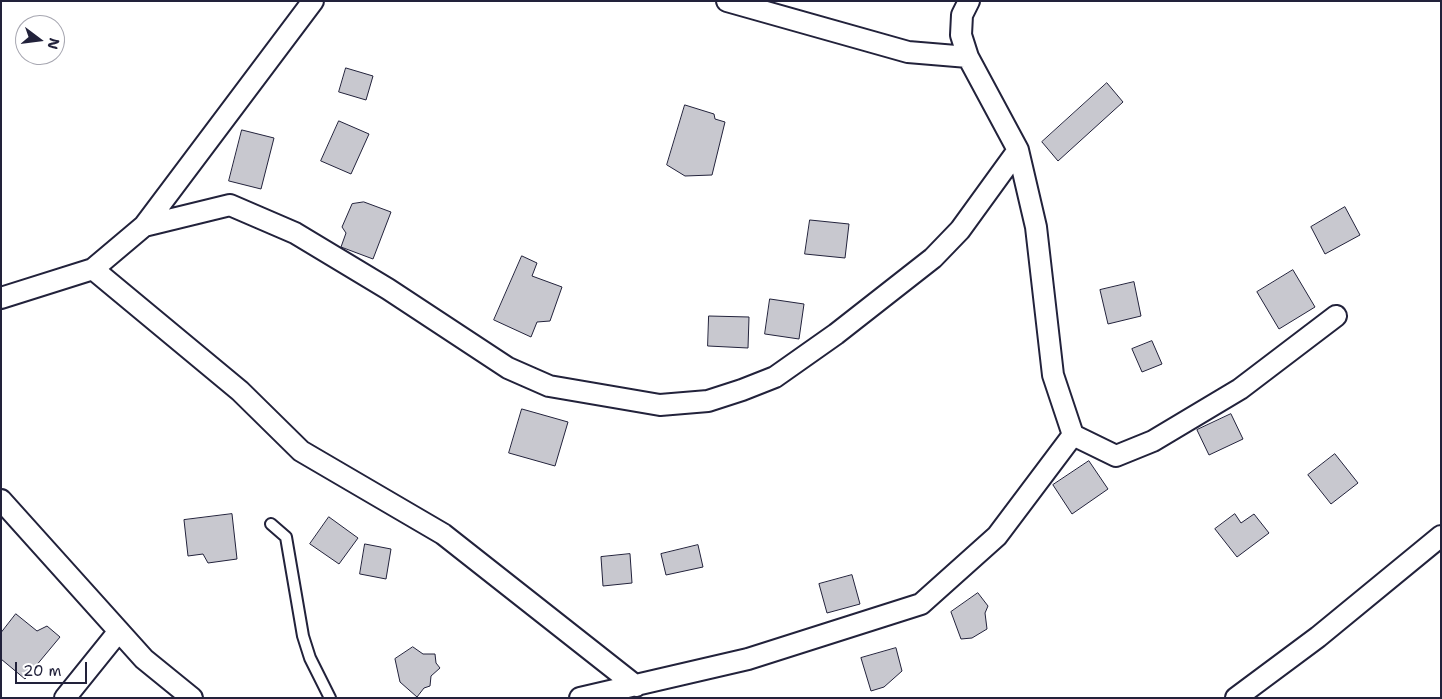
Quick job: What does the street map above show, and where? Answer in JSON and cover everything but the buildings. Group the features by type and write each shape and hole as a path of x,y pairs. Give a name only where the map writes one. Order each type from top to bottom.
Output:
{"street":[{"path":"1,298 94,268 144,226 313,1"},
{"path":"727,1 908,52 968,57"},
{"path":"969,1 962,15 961,35 968,57 1018,150 1036,227 1053,376 1073,435 1116,456 1153,440 1240,389 1336,316"},
{"path":"144,226 230,205 295,233 388,289 508,368 549,386 660,405 698,402 708,401 742,390 775,377 836,334 918,270 960,230 1018,150"},
{"path":"94,268 240,390 300,451 443,534 636,686"},
{"path":"580,698 748,659 921,604 997,536 1073,435"},
{"path":"1,500 144,659 192,698"},
{"path":"1236,698 1318,637 1441,536"},
{"path":"65,698 119,631"}],"lane":[{"path":"271,524 286,537 303,636 310,658 330,698"}]}
